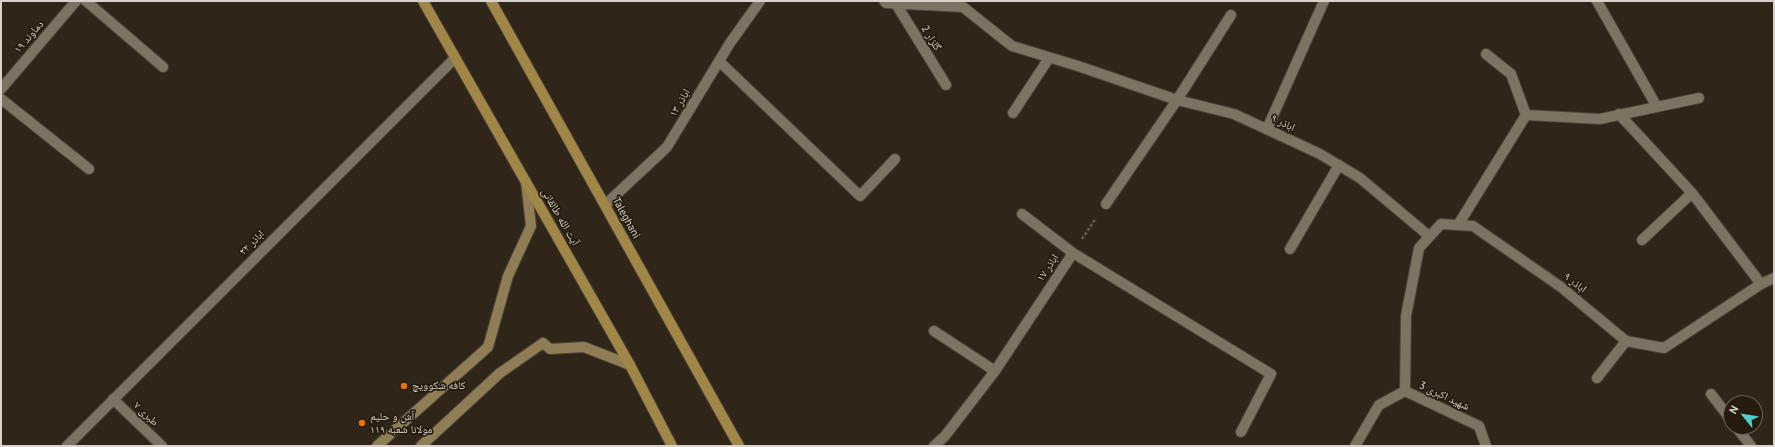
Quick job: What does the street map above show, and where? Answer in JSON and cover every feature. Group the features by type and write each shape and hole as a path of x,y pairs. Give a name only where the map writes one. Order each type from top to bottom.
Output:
{"main road":[{"name":"آیت الله طالقانی","path":"423,1 630,365 672,446"},
{"name":"Taleghani","path":"492,1 739,446"},
{"path":"377,446 488,347 508,276 532,226 526,182"},
{"path":"421,446 500,373 543,343 550,349 584,347 630,365"}],"street":[{"name":"دماوند ۱۹","path":"1,89 76,1"},
{"path":"86,1 163,67"},
{"name":"اباذر ۱۳","path":"604,205 667,146 719,61 760,1"},
{"name":"اباذر ۹","path":"884,1 886,3 896,4 963,7 1012,46 1177,100 1234,114 1267,129 1339,165 1360,178 1429,236 1441,224 1473,226 1561,287 1626,341"},
{"path":"1267,129 1324,1"},
{"path":"1597,1 1657,107"},
{"name":"گلزار 2","path":"896,4 946,84"},
{"path":"1106,204 1177,100 1230,15"},
{"path":"1486,54 1511,74 1526,115"},
{"name":"اباذر ۲۲","path":"67,446 455,58"},
{"path":"1013,113 1049,58"},
{"path":"719,61 860,196 895,159"},
{"path":"1526,115 1600,118 1699,98"},
{"path":"1,99 89,169"},
{"path":"1619,114 1692,193 1761,284"},
{"path":"1458,225 1526,115"},
{"path":"1290,249 1339,165"},
{"path":"1642,240 1692,193"},
{"path":"1022,214 1073,253 1271,374 1241,432"},
{"path":"1405,391 1406,316 1419,248 1429,236"},
{"name":"اباذر ۱۷","path":"934,446 945,436 996,371 1073,253"},
{"path":"1597,378 1626,341 1664,348 1761,284 1774,278"},
{"path":"934,331 996,371"},
{"name":"شهید اکبری 3","path":"1355,446 1379,405 1405,391 1479,426 1486,446"},
{"path":"1711,394 1723,410"},
{"name":"طبری ۷","path":"113,399 162,446"},
{"path":"1742,435 1751,446"}],"path":[{"name":"اباذر ۱۷","path":"1073,253 1106,204"}],"place":[{"name":"کافه شکوویچ","path":"404,386"},
{"name":"آش و حلیم مولانا شعبه ۱۱۹","path":"362,423"}]}
